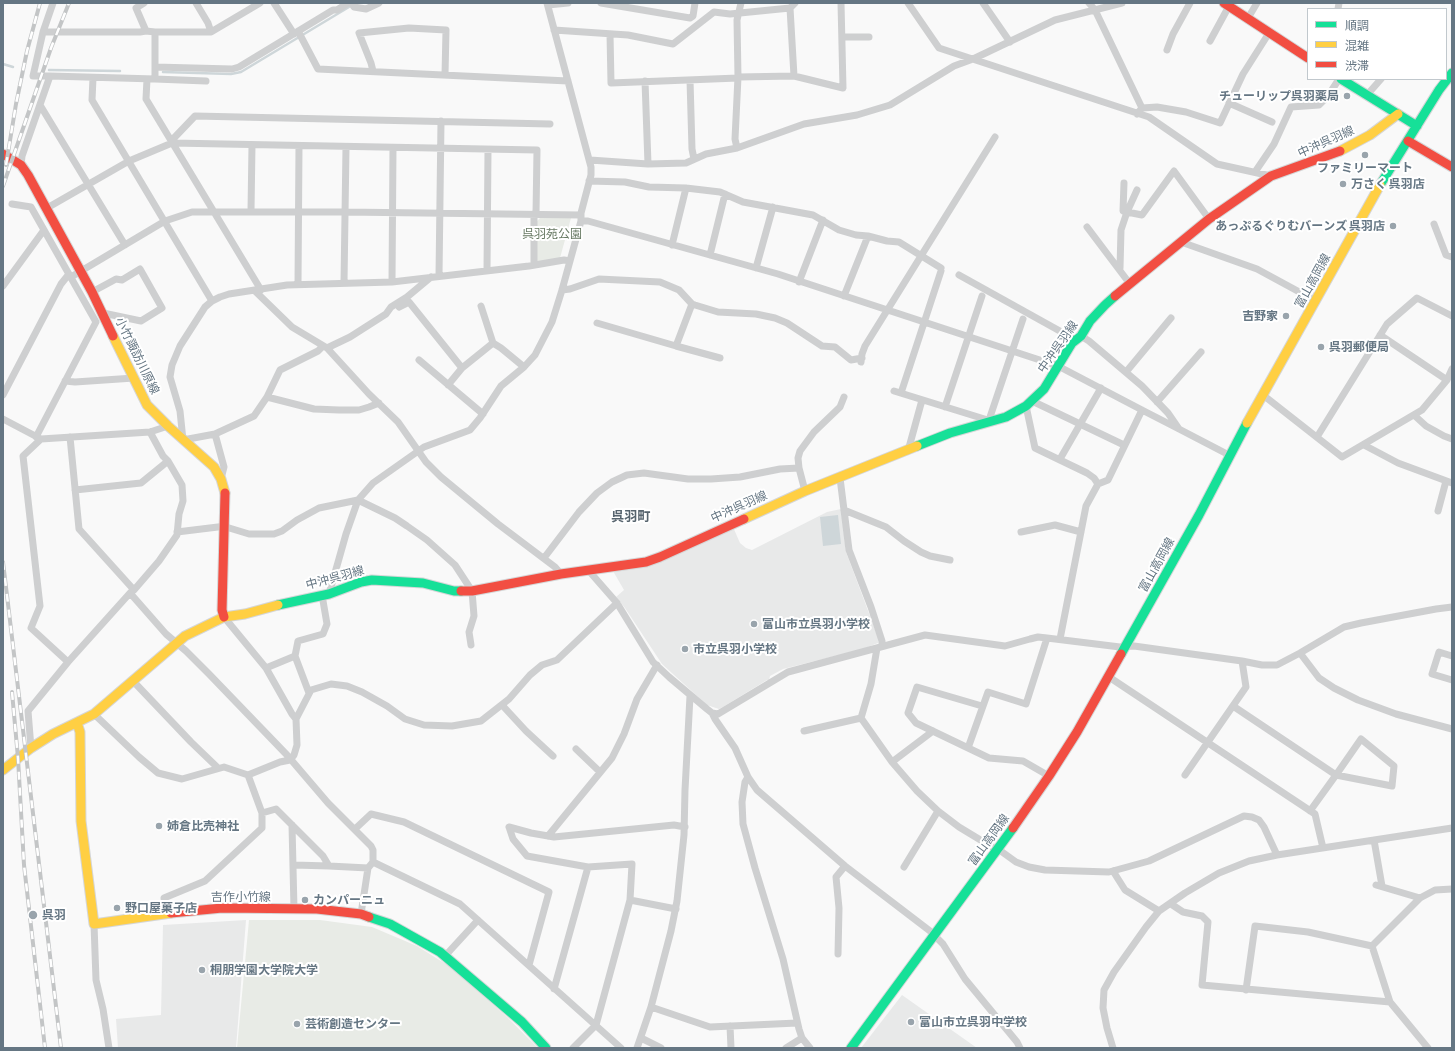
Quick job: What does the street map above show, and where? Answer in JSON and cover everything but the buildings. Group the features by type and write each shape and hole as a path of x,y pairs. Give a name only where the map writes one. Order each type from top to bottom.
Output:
{"main road":[{"path":"1227,5 1307,57"},
{"path":"1342,80 1417,126"},
{"name":"富山高岡線","path":"851,1048 997,850 1049,776 1077,732 1109,677 1374,195 1447,80"},
{"name":"中沖呉羽線","path":"3,770 31,748 53,734 94,714 176,643 200,628 224,617 245,614 271,606 325,595 361,582 385,580 423,583 454,591 472,591 560,574 646,562 805,491 950,433 1006,417 1029,403 1044,389 1072,343 1079,338 1090,322 1105,305 1209,219 1271,176 1336,153 1370,135 1398,114"},
{"path":"1408,141 1452,167"},
{"name":"小竹諏訪川原線","path":"3,154 21,165 47,208 104,314 147,405 165,428 183,440 214,467 221,479 226,496 222,610 224,617"},
{"path":"77,723 80,732 81,821 94,924"},
{"name":"吉作小竹線","path":"94,924 166,913 222,908 317,909 361,914 390,924 426,943 445,956 522,1022 546,1048"}],"street":[{"path":"53,3 43,32 33,76 206,81"},
{"path":"144,3 136,8 146,31"},
{"path":"196,3 208,23 211,32"},
{"path":"43,32 211,32 260,3"},
{"path":"274,3 298,34 318,69 568,81"},
{"path":"155,67 232,69 239,67 298,34 331,6 337,10 348,3"},
{"path":"351,3 354,7 366,9 379,3"},
{"path":"309,693 295,656 298,641 323,634 327,624 325,595 358,500 373,483 424,447 470,430 483,414 501,386 524,367 535,355 552,322 570,261 592,167 548,4 568,3"},
{"path":"600,3 632,6 690,18 693,16 695,3"},
{"path":"737,148 737,20 741,3"},
{"path":"554,30 628,35 673,44 714,12 738,13 790,8 795,3"},
{"path":"610,34 611,83 794,76 843,88 841,3"},
{"path":"908,3 939,48 1140,111 1217,164 1271,176"},
{"path":"983,3 1010,42"},
{"path":"1089,3 1095,10 1140,111"},
{"path":"590,160 648,164 686,163 711,153 737,148 804,124 857,115 882,108 895,102 954,66 973,59 1055,20 1122,3"},
{"path":"1167,50 1173,34 1190,3"},
{"path":"1248,18 1257,3"},
{"path":"1210,41 1227,5"},
{"path":"790,8 794,76"},
{"path":"372,72 371,63 359,33 409,28 446,30 445,75"},
{"path":"155,32 155,79"},
{"path":"1140,111 1157,107 1172,109 1220,123 1243,74 1269,32"},
{"path":"842,37 869,37"},
{"path":"21,165 22,156 50,76"},
{"path":"93,78 92,100 212,301"},
{"path":"146,79 146,99 258,290 292,327 325,347 398,422 426,462 441,477 498,524 544,558 555,567 560,574"},
{"path":"690,80 692,149 694,159"},
{"path":"1255,172 1274,144 1291,107 1319,105 1328,96 1339,80"},
{"path":"1367,95 1380,80"},
{"path":"644,81 648,164"},
{"path":"1229,103 1272,122"},
{"path":"40,105 124,245"},
{"path":"172,143 174,138 195,116 550,124"},
{"path":"439,276 441,121"},
{"path":"562,290 570,289 599,279 660,282 679,290 692,304 718,312 756,314 775,318 787,323 822,346 835,347 851,360 862,360 865,346 995,137"},
{"path":"47,208 129,160 172,143 537,150 534,265"},
{"path":"252,145 252,212"},
{"path":"298,284 299,146"},
{"path":"344,283 346,147"},
{"path":"392,282 393,148"},
{"path":"487,270 488,150"},
{"path":"1124,183 1123,211 1142,215 1174,171 1209,219"},
{"path":"589,182 625,182 650,187 686,188 712,191 725,194 743,202 813,215 839,230 856,235 899,242 921,255 941,269 902,393"},
{"path":"672,245 686,188"},
{"path":"1120,268 1122,230 1127,212 1137,190"},
{"path":"710,255 725,194"},
{"path":"12,204 31,207 96,322"},
{"path":"756,268 772,208"},
{"path":"3,395 61,284 70,275 81,271 165,221 192,212 213,211 535,214 581,218 756,268 1058,366 1230,455"},
{"path":"799,282 823,220"},
{"path":"1434,224 1446,255 1452,257"},
{"path":"1087,227 1120,268 1130,284"},
{"path":"3,286 44,230"},
{"path":"844,296 868,236"},
{"path":"1181,242 1257,268 1316,300"},
{"path":"462,368 408,302 350,337 318,350 280,370 267,397 254,416 215,434 183,440 180,411 170,376 172,365 180,346 200,315 212,301 229,294 298,284 392,282 564,260 570,261"},
{"path":"68,662 31,628 40,606 23,456 38,438 65,381 96,322 104,314 141,321 162,308 140,269 122,280 116,279 92,292"},
{"path":"959,275 1079,338 1089,341 1142,386 1180,429"},
{"path":"386,314 391,307 407,297 431,277"},
{"path":"946,407 982,296"},
{"path":"1316,436 1387,324 1416,298 1452,316"},
{"path":"676,346 692,304"},
{"path":"481,306 493,344 502,348 524,367"},
{"path":"1126,372 1171,318"},
{"path":"894,391 991,421 990,417 1024,319"},
{"path":"597,322 720,358"},
{"path":"1380,335 1449,378"},
{"path":"448,385 462,368 493,344"},
{"path":"1157,402 1201,352"},
{"path":"419,360 483,414"},
{"path":"1263,395 1342,457 1422,410 1449,378 1452,369"},
{"path":"65,381 75,382 134,378"},
{"path":"1060,459 1101,388"},
{"path":"267,397 314,409 364,409 379,403"},
{"path":"805,491 798,468 799,454 814,432 840,408 844,397"},
{"path":"908,451 922,400"},
{"path":"1098,484 1088,473 1035,448 1029,403 1080,424 1124,445"},
{"path":"1060,639 1086,506 1098,484 1108,480 1142,410"},
{"path":"1414,415 1426,426 1452,439"},
{"path":"3,419 38,438 150,432 165,428"},
{"path":"31,748 28,711 68,662 162,557 177,535 179,514 183,501 182,485 168,461 163,456 150,432"},
{"path":"215,434 224,468 221,479"},
{"path":"70,437 79,529 132,591 166,634 186,651 287,755 328,803 371,846 373,850 373,862 368,868 361,914"},
{"path":"1364,445 1398,463 1449,482 1438,511"},
{"path":"76,490 141,483 168,461"},
{"path":"544,558 579,512 597,494 612,482 627,476 644,473 688,479 711,479 740,477 780,469 798,468"},
{"path":"840,478 849,550 871,607 882,641 861,718"},
{"path":"178,532 226,527 250,534 274,534 282,531 297,520 319,508 358,500 395,518 427,540 455,565 472,591 474,616 469,632 471,646"},
{"path":"844,510 886,527 904,542 921,552 930,556 950,560"},
{"path":"1021,532 1055,525 1081,532"},
{"path":"588,571 617,603 653,662 690,696 712,713 735,748 748,777 757,790 845,866 934,935 943,944 965,979 1017,1042 1020,1048"},
{"path":"94,714 158,773 182,779 224,767 248,775 280,762 290,760 294,755 297,744 296,719 309,693 316,688 331,684 347,686 374,699 410,721 452,726 480,721 515,694 530,675 542,664 557,660 617,603"},
{"path":"712,713 718,714 724,712 788,672 925,635 1006,646 1038,637 1242,660 1262,665 1277,665 1344,627 1452,607"},
{"path":"224,617 266,668 296,719"},
{"path":"968,748 988,692 1026,704 1047,638"},
{"path":"1452,656 1440,652 1432,674 1452,680"},
{"path":"1300,653 1318,678 1346,694 1396,714 1452,729"},
{"path":"266,668 295,656"},
{"path":"1185,775 1246,687 1242,660"},
{"path":"548,836 612,758 618,748 637,699 657,665"},
{"path":"1109,677 1315,814 1323,848"},
{"path":"133,681 218,768"},
{"path":"982,706 917,687 908,713 916,723 988,758 1023,761 1049,776"},
{"path":"637,1048 651,1006 676,909 685,827 685,782 690,696"},
{"path":"502,705 526,731 553,756"},
{"path":"1233,706 1336,775 1392,786 1394,766 1361,739 1336,775 1310,811"},
{"path":"804,731 861,718"},
{"path":"861,718 892,762 917,791 938,811 959,827 1016,862 1034,868 1109,872 1149,861 1244,816 1259,820 1264,827 1277,855"},
{"path":"892,762 933,731"},
{"path":"576,749 600,772"},
{"path":"166,913 164,898 206,881 262,828 262,813 248,775"},
{"path":"748,777 745,782 742,802 743,824 783,959 797,1023 802,1038 810,1048"},
{"path":"262,813 276,809 322,856 329,866"},
{"path":"904,867 938,811"},
{"path":"355,829 371,814 404,822 549,892 529,965"},
{"path":"573,1048 596,1025 630,900 632,864 588,866 527,856 513,839 509,827 548,836 570,836 674,825 685,827"},
{"path":"292,826 294,909"},
{"path":"1113,1048 1103,1008 1104,990 1114,972 1159,911 1185,893 1219,873 1249,861 1277,855 1452,828"},
{"path":"1374,840 1379,886 1420,898"},
{"path":"373,862 460,904 621,1048"},
{"path":"294,865 368,868"},
{"path":"554,988 588,866"},
{"path":"838,954 839,908 836,877 845,866"},
{"path":"1113,870 1125,890 1159,911"},
{"path":"1372,946 1420,898 1435,890 1452,889"},
{"path":"630,900 676,909"},
{"path":"1171,904 1182,912 1202,916 1208,922 1202,985 1390,1002"},
{"path":"445,956 478,920"},
{"path":"94,924 96,980 104,1009 109,1048"},
{"path":"1246,990 1255,926 1308,932 1372,946"},
{"path":"1372,946 1390,1002 1428,1048"},
{"path":"651,1006 710,1027 797,1023"},
{"path":"730,1026 731,1048"},
{"path":"641,1038 661,1048"},
{"path":"786,1048 802,1038"}],"shaded area":[{"name":"富山市立呉羽小学校","path":"841,509 846,552 879,640 878,643 863,649 783,669 770,676 769,680 719,709 707,705 662,664 616,597 624,590 613,571 733,527 740,543 746,548 752,550 827,512"},
{"path":"838,515 841,544 823,546 820,517"},
{"name":"桐朋学園大学院大学","path":"246,920 236,1048 118,1048 116,1019 161,1015 163,925"},
{"name":"富山市立呉羽中学校","path":"902,995 977,1048 861,1048"}],"green space":[{"name":"呉羽苑公園","path":"540,218 571,218 560,258 538,262 536,261 537,221"},
{"path":"249,920 320,920 372,927 417,946 449,966 507,1017 538,1048 237,1048"}],"waterway":[{"path":"163,72 231,74 241,72 349,7"},
{"path":"3,64 13,67"},
{"path":"49,70 120,71"}],"railway":[{"path":"6,165 16,104 27,51 40,3"},
{"path":"3,186 51,48 69,3"},
{"path":"3,562 61,1048"},
{"path":"12,692 18,758 24,865 45,1048"}],"traffic: fast":[{"path":"1447,80 1452,73"},
{"path":"1343,80 1417,126"},
{"path":"1380,185 1447,80"},
{"path":"917,446 950,433 1006,417 1026,406 1044,389 1072,343 1081,336 1090,321 1115,296"},
{"path":"1121,654 1199,515 1247,423"},
{"path":"278,605 329,594 361,582 372,580 423,583 454,591 461,591"},
{"path":"851,1048 1013,828"},
{"path":"369,917 390,924 440,952 522,1022 546,1048"}],"traffic: slow":[{"path":"1340,151 1370,135 1398,114"},
{"path":"1247,423 1380,185"},
{"path":"113,336 147,405 214,467 221,479 225,493"},
{"path":"744,519 805,491 917,446"},
{"path":"3,770 31,748 53,734 94,714 185,636 224,617 245,614 278,605"},
{"path":"77,723 80,732 81,821 94,924 171,913"}],"traffic: jam":[{"path":"1224,3 1307,57"},
{"path":"1408,141 1452,167"},
{"path":"1115,296 1209,219 1271,176 1340,151"},
{"path":"3,154 21,165 28,175 92,292 113,336"},
{"path":"224,617 222,610 225,493"},
{"path":"461,591 472,591 561,574 646,562 744,519"},
{"path":"1013,828 1077,732 1121,654"},
{"path":"171,913 222,908 317,909 361,914 369,917"}],"place":[{"name":"チューリップ呉羽薬局","path":"1347,96"},
{"name":"ファミリーマート","path":"1365,155"},
{"name":"万さく 呉羽店","path":"1343,184"},
{"name":"あっぷるぐりむバーンズ 呉羽店","path":"1393,226"},
{"name":"吉野家","path":"1286,316"},
{"name":"呉羽郵便局","path":"1321,347"},
{"name":"富山市立呉羽小学校","path":"754,624"},
{"name":"市立呉羽小学校","path":"685,649"},
{"name":"姉倉比売神社","path":"159,826"},
{"name":"カンパーニュ","path":"305,900"},
{"name":"野口屋菓子店","path":"117,908"},
{"name":"呉羽","path":"33,915"},
{"name":"桐朋学園大学院大学","path":"202,970"},
{"name":"富山市立呉羽中学校","path":"911,1022"},
{"name":"芸術創造センター","path":"297,1024"}],"district":[{"name":"呉羽町","path":"631,517"}]}
